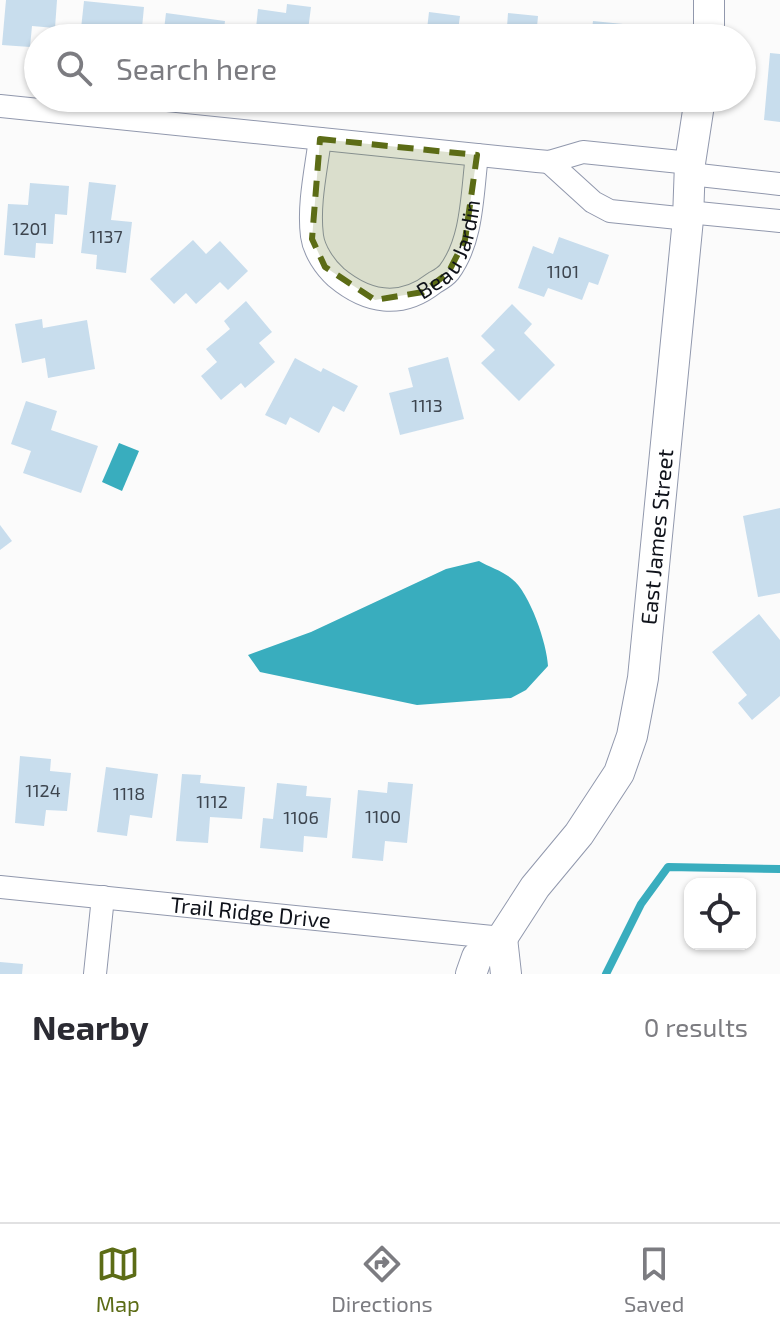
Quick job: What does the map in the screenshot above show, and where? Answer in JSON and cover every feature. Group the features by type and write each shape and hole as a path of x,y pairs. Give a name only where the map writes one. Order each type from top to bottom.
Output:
{"street":[{"path":"709,0 709,24"},
{"path":"0,106 24,108"},
{"path":"58,112 549,162 583,152 780,184"},
{"name":"East James Street","path":"471,974 477,957 502,938 535,887 579,834 619,773 632,736 645,663 690,169 698,112"},
{"name":"Beau Jardin","path":"320,139 312,205 312,239 325,267 352,290 375,300 398,301 423,292 448,273 465,240 477,155"},
{"path":"549,162 593,202 610,211 780,221"},
{"name":"Trail Ridge Drive","path":"0,887 502,938"},
{"path":"95,974 103,897"},
{"path":"502,938 506,974"}],"highlighted area":[{"path":"320,139 477,155 465,240 448,273 423,292 375,300 325,267 312,239"}],"water":[{"path":"119,443 139,451 122,491 102,482"},
{"path":"479,561 519,586 531,607 544,645 548,666 526,690 511,698 417,705 260,672 248,655 311,632 446,569"}],"building":[{"path":"6,0 57,0 55,24 24,24 24,47 2,45"},
{"path":"84,1 144,7 142,24 82,24"},
{"path":"287,4 311,7 309,24 256,24 258,9 286,13"},
{"path":"429,12 460,16 459,24 428,24"},
{"path":"166,13 225,21 225,24 165,24"},
{"path":"508,13 538,16 537,24 507,24"},
{"path":"593,21 623,24 593,24"},
{"path":"770,53 780,54 780,122 764,120"},
{"path":"89,182 116,185 111,220 132,222 126,273 96,269 97,255 81,253"},
{"path":"30,183 69,186 67,215 55,214 53,244 36,243 35,258 4,255 8,204 28,205"},
{"path":"559,237 609,255 598,285 589,282 582,300 548,288 544,297 518,288 533,246 553,254"},
{"path":"193,240 206,254 220,241 248,271 228,290 220,282 196,304 186,293 174,304 150,279"},
{"path":"246,301 272,332 259,343 275,362 245,388 241,383 221,400 201,376 217,362 206,349 230,329 224,321"},
{"path":"512,304 532,324 524,333 555,365 519,401 481,363 495,350 481,336"},
{"path":"42,319 43,328 87,320 95,369 48,378 45,358 22,363 15,324"},
{"path":"448,357 464,419 400,435 389,393 413,387 408,368"},
{"path":"295,358 358,386 344,412 333,406 319,433 290,417 286,425 265,415"},
{"path":"26,401 57,411 51,430 98,446 81,493 23,473 31,451 11,444"},
{"path":"780,508 780,593 758,597 743,516"},
{"path":"0,525 12,541 0,550"},
{"path":"759,614 780,640 780,696 752,720 738,703 747,695 712,652"},
{"path":"20,756 51,759 50,771 71,773 67,811 46,810 44,826 15,823"},
{"path":"106,767 158,774 152,818 130,815 127,836 97,832"},
{"path":"182,774 201,775 200,783 245,787 242,819 210,817 208,843 176,841"},
{"path":"388,782 413,784 407,843 385,841 383,861 352,858 358,790 387,793"},
{"path":"277,783 307,786 306,796 331,798 327,838 304,836 303,852 260,848 263,818 273,819"},
{"path":"0,962 23,964 22,974 0,974"}],"waterway":[{"path":"606,974 641,904 668,867 780,869"}]}
